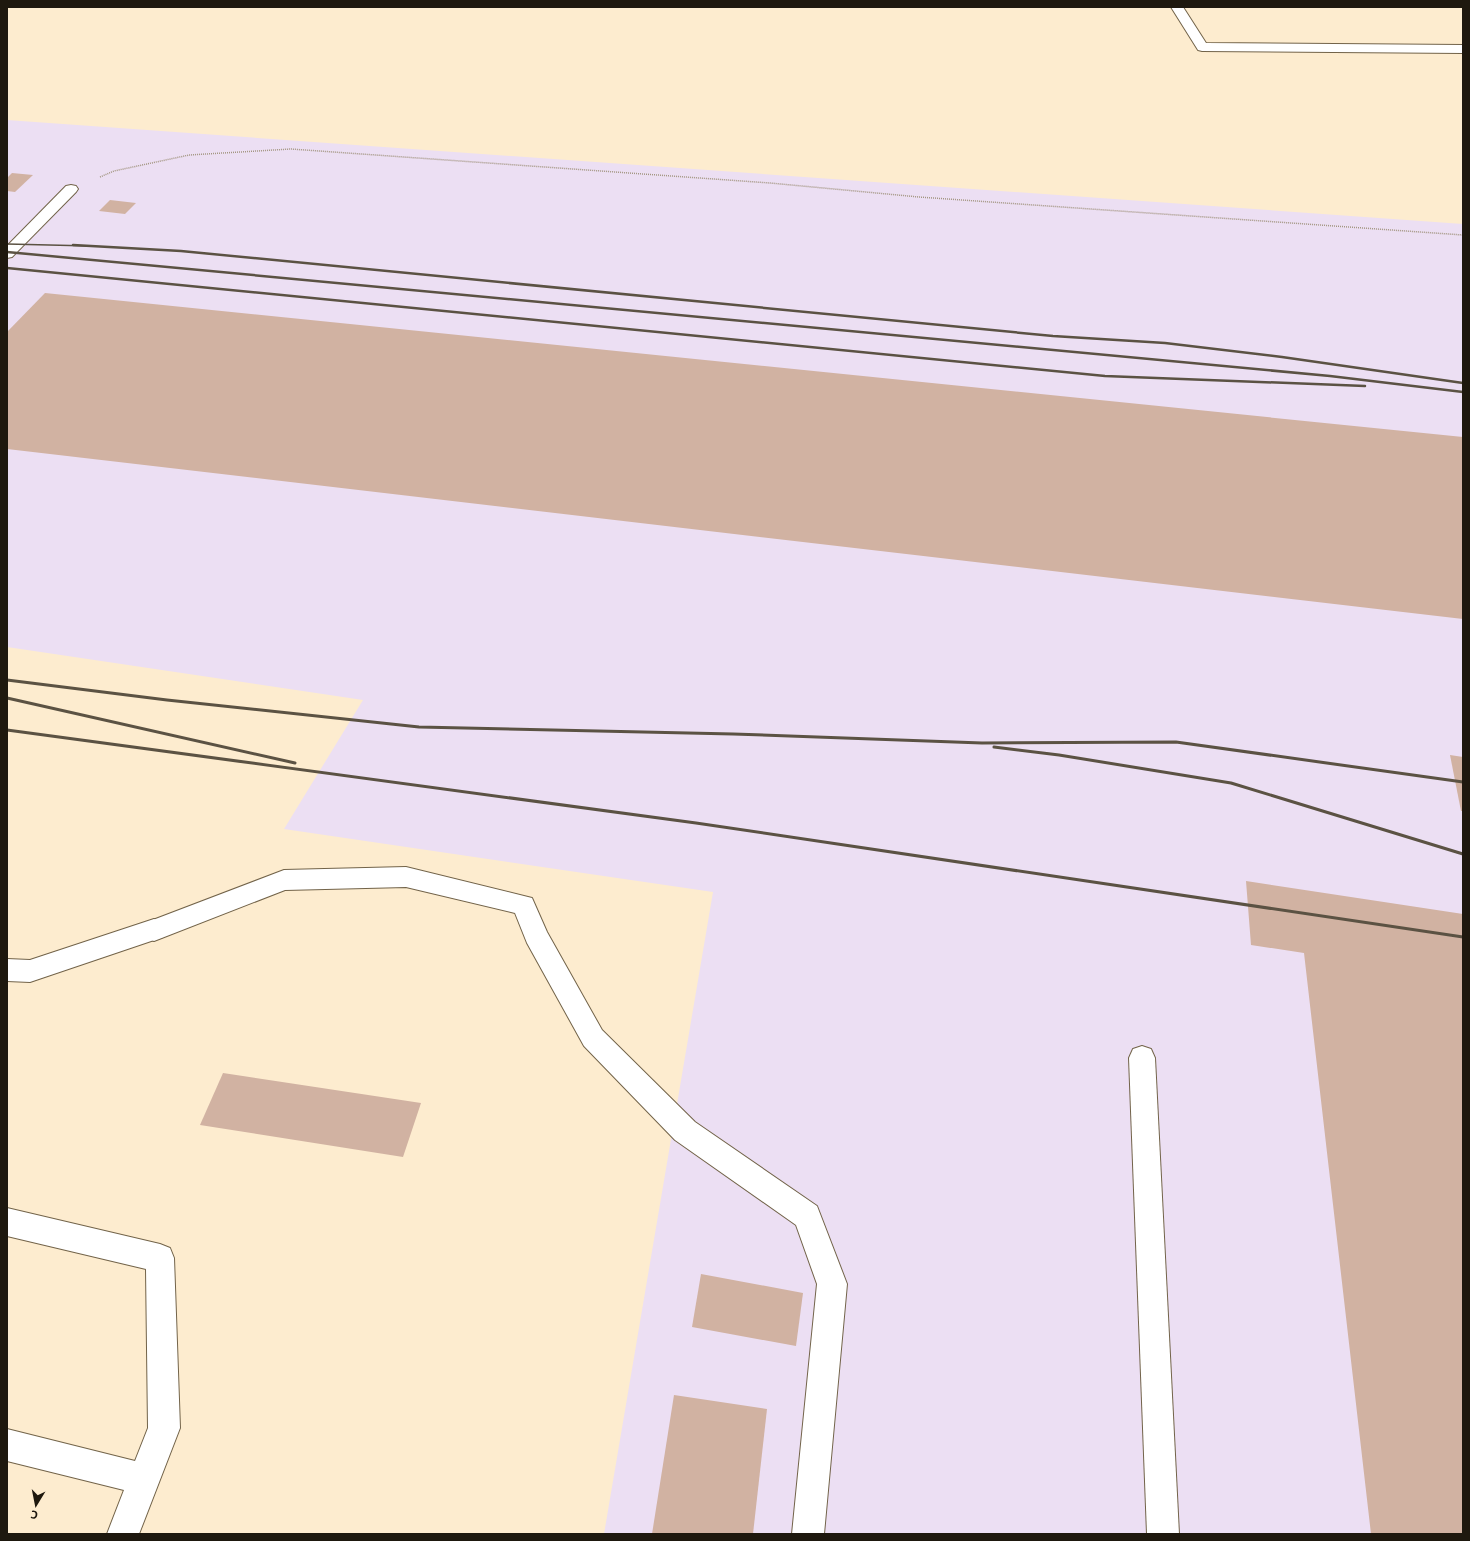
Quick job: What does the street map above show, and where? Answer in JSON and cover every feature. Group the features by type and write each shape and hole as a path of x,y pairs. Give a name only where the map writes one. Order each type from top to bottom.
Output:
{"street":[{"path":"1177,7 1202,47 1463,48"},
{"path":"7,254 71,188"},
{"path":"7,970 30,971 154,930 284,880 406,878 524,905 536,936 593,1038 685,1131 807,1216 832,1284 808,1534"},
{"path":"1142,1058 1163,1534"},
{"path":"7,1222 160,1258 164,1428 123,1534"},
{"path":"7,1445 145,1479"}],"path":[{"path":"71,188 114,171 189,155 292,149 762,182 919,197 1463,236"}],"shaded area":[{"path":"7,120 1463,224 1463,1534 604,1534 713,892 284,829 363,700 7,647"}],"building":[{"path":"12,173 33,175 15,192 7,191 7,178"},
{"path":"110,200 136,203 125,214 99,211"},
{"path":"45,293 1463,437 1463,619 7,449 7,332"},
{"path":"1450,755 1463,757 1463,811 1461,811"},
{"path":"1246,881 1463,914 1463,1534 1371,1534 1304,953 1251,945"},
{"path":"223,1073 421,1103 403,1157 200,1125"},
{"path":"701,1274 803,1293 796,1346 692,1327"},
{"path":"674,1395 767,1409 753,1534 652,1534"}],"railway":[{"path":"7,244 91,246"},
{"path":"73,245 91,246"},
{"path":"91,246 181,251 1053,336 1165,343 1282,357 1463,383"},
{"path":"7,252 1330,376 1463,392"},
{"path":"7,268 1105,376 1365,386"},
{"path":"7,680 167,700 419,727 733,734 982,743 1176,742 1463,782"},
{"path":"7,698 295,763"},
{"path":"7,730 696,823 1463,937"},
{"path":"994,747 1059,755 1231,783 1463,854"}]}
